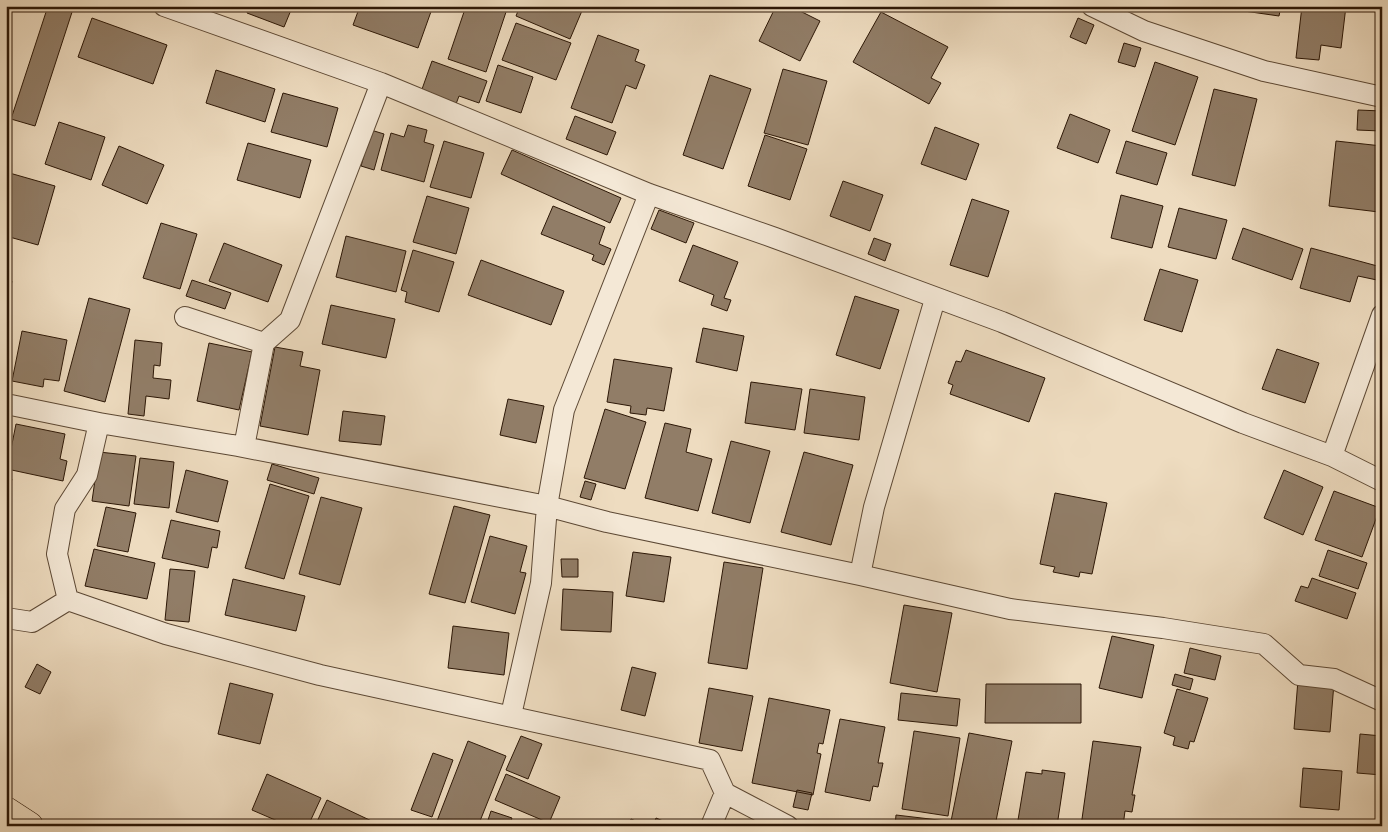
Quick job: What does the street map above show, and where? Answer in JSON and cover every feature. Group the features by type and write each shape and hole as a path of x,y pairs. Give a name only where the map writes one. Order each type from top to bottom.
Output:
{"highway":[{"path":"6,810 29,826"}],"street":[{"path":"164,6 381,83 649,194 1002,322 1243,423 1332,456 1382,481"},
{"path":"1092,6 1144,31 1264,71 1382,97"},
{"path":"6,404 98,423 244,447 264,343 290,320 381,83"},
{"path":"511,715 541,583 547,506 564,410 649,194"},
{"path":"860,574 874,507 935,299"},
{"path":"1332,456 1382,315"},
{"path":"185,317 264,343"},
{"path":"68,600 57,554 65,509 87,475 98,423"},
{"path":"233,445 547,506 607,522 860,574 1010,609 1163,628 1264,644 1299,675 1334,679 1382,702"},
{"path":"6,618 32,622 68,600"},
{"path":"68,600 166,634 320,675 511,715 710,760 726,793 788,826"},
{"path":"712,826 726,793"}],"building":[{"path":"48,6 74,6 35,126 11,119"},
{"path":"249,6 282,6 291,10 284,27 247,13"},
{"path":"360,6 433,6 418,48 353,25"},
{"path":"466,6 508,6 486,72 448,59"},
{"path":"520,6 584,6 570,39 516,16"},
{"path":"776,6 790,6 820,21 800,61 759,41"},
{"path":"1230,6 1281,6 1279,16 1230,9"},
{"path":"1302,6 1346,6 1341,48 1321,45 1319,60 1296,58"},
{"path":"881,12 948,47 931,78 941,83 929,104 853,62"},
{"path":"92,18 167,45 153,84 78,57"},
{"path":"1078,18 1094,25 1086,44 1070,37"},
{"path":"516,23 571,43 556,80 502,60"},
{"path":"598,35 639,50 635,61 645,65 636,89 626,85 612,123 571,108"},
{"path":"1124,43 1141,48 1135,67 1118,62"},
{"path":"432,61 487,81 479,103 459,96 456,104 421,92"},
{"path":"1155,62 1198,77 1175,145 1132,131"},
{"path":"498,65 533,77 521,113 486,101"},
{"path":"783,69 827,81 808,145 764,133"},
{"path":"216,70 275,89 265,122 206,103"},
{"path":"710,75 751,89 723,169 683,155"},
{"path":"1214,89 1257,99 1235,186 1192,175"},
{"path":"283,93 338,108 327,147 271,132"},
{"path":"1358,110 1382,111 1382,144 1381,131 1357,130"},
{"path":"1070,114 1110,130 1098,163 1057,148"},
{"path":"575,116 616,132 607,155 566,139"},
{"path":"59,122 105,137 91,180 45,164"},
{"path":"408,125 427,130 424,142 434,145 424,182 381,170 391,133 404,137"},
{"path":"935,127 979,144 966,180 921,164"},
{"path":"371,130 384,134 374,170 361,166"},
{"path":"765,135 807,149 790,200 748,186"},
{"path":"444,141 484,153 471,198 430,187"},
{"path":"1126,141 1167,153 1157,185 1116,173"},
{"path":"1336,141 1382,146 1379,212 1329,206"},
{"path":"248,143 311,160 300,198 237,180"},
{"path":"119,146 164,165 147,204 102,185"},
{"path":"512,150 621,198 610,223 501,174"},
{"path":"6,172 55,186 38,245 6,236"},
{"path":"843,181 883,195 870,231 830,216"},
{"path":"1121,195 1163,206 1152,248 1111,238"},
{"path":"427,196 469,208 456,254 413,242"},
{"path":"972,199 1009,211 988,277 950,265"},
{"path":"553,206 605,227 599,244 611,249 604,265 592,260 594,255 541,234"},
{"path":"1179,208 1227,220 1216,259 1168,247"},
{"path":"659,210 694,223 686,243 651,229"},
{"path":"161,223 197,234 180,289 143,278"},
{"path":"1243,228 1303,249 1292,280 1232,259"},
{"path":"346,236 406,251 396,292 336,277"},
{"path":"874,238 891,244 885,261 868,254"},
{"path":"224,243 282,265 268,302 209,281"},
{"path":"693,245 738,262 724,298 731,300 727,311 711,305 714,295 679,281"},
{"path":"1311,248 1381,267 1377,280 1358,276 1350,302 1300,288"},
{"path":"413,250 454,262 439,312 405,302 407,292 401,290"},
{"path":"481,260 564,291 551,325 468,295"},
{"path":"1160,269 1198,280 1182,332 1144,320"},
{"path":"6,280 12,281 6,312"},
{"path":"192,280 231,293 225,309 186,296"},
{"path":"855,296 899,310 880,369 836,355"},
{"path":"89,298 130,309 105,402 64,391"},
{"path":"331,305 395,319 386,358 322,344"},
{"path":"703,328 744,336 737,371 696,362"},
{"path":"22,331 67,340 59,381 44,379 43,387 12,381"},
{"path":"135,340 162,343 160,366 154,365 153,378 171,380 169,399 146,396 144,416 128,414"},
{"path":"209,343 252,352 239,410 197,401"},
{"path":"275,347 303,352 300,366 320,370 308,435 260,426"},
{"path":"1277,349 1319,363 1305,403 1262,389"},
{"path":"966,350 1045,378 1029,422 950,394 953,385 948,383 956,361 961,362"},
{"path":"614,359 672,368 664,411 647,408 646,415 630,413 631,406 607,402"},
{"path":"751,382 802,389 795,430 745,423"},
{"path":"810,389 865,397 859,440 804,433"},
{"path":"508,399 544,406 536,443 500,435"},
{"path":"605,409 646,422 625,489 584,478"},
{"path":"343,411 385,416 381,445 339,441"},
{"path":"665,423 691,429 686,452 712,459 698,511 645,498"},
{"path":"16,424 65,434 60,459 67,461 63,481 7,469"},
{"path":"731,441 770,451 750,523 712,513"},
{"path":"99,452 136,456 129,506 92,501"},
{"path":"804,452 853,465 831,545 781,532"},
{"path":"140,458 174,462 169,508 134,504"},
{"path":"272,464 319,478 314,494 267,480"},
{"path":"186,470 228,481 218,522 176,512"},
{"path":"1284,470 1323,487 1303,535 1264,518"},
{"path":"6,478 12,479 6,502"},
{"path":"585,481 596,484 591,500 580,497"},
{"path":"270,484 309,496 284,579 245,568"},
{"path":"1334,491 1380,508 1362,557 1315,540"},
{"path":"1055,493 1107,503 1092,574 1080,572 1079,577 1053,572 1055,567 1040,564"},
{"path":"321,497 362,508 340,585 299,574"},
{"path":"454,506 490,515 465,603 429,594"},
{"path":"106,507 136,513 128,552 97,546"},
{"path":"171,520 220,531 217,548 212,547 208,568 162,558"},
{"path":"490,536 527,546 520,572 526,573 515,614 471,602"},
{"path":"94,549 155,563 147,599 85,586"},
{"path":"1328,550 1367,563 1358,589 1319,576"},
{"path":"633,552 671,557 664,602 626,596"},
{"path":"561,559 578,559 578,577 562,577"},
{"path":"724,562 763,568 747,669 708,663"},
{"path":"170,569 195,571 189,622 165,620"},
{"path":"1312,578 1356,593 1347,619 1295,601 1301,586 1308,588"},
{"path":"233,579 305,596 296,631 225,615"},
{"path":"563,589 613,592 611,632 561,630"},
{"path":"904,605 952,613 937,692 890,683"},
{"path":"453,626 509,633 504,675 448,668"},
{"path":"1112,636 1154,645 1142,698 1099,688"},
{"path":"1190,648 1221,656 1215,680 1184,673"},
{"path":"37,664 51,672 40,694 25,687"},
{"path":"632,667 656,673 645,716 621,710"},
{"path":"1175,674 1193,679 1190,690 1172,685"},
{"path":"1298,680 1334,683 1330,732 1294,729"},
{"path":"230,683 273,694 260,744 218,734"},
{"path":"986,684 1081,684 1081,723 985,723"},
{"path":"709,688 753,696 742,751 699,743"},
{"path":"1177,689 1208,698 1194,742 1190,741 1188,749 1173,745 1175,737 1164,733"},
{"path":"901,693 960,699 957,726 898,720"},
{"path":"769,698 830,710 823,744 819,743 817,753 821,754 813,795 752,783"},
{"path":"840,719 885,727 878,763 883,763 878,787 873,786 870,801 825,792"},
{"path":"914,731 960,738 948,816 902,809"},
{"path":"969,733 1012,741 995,826 950,826"},
{"path":"1360,734 1382,736 1382,775 1357,773"},
{"path":"521,736 542,744 528,779 506,770"},
{"path":"468,741 506,756 478,826 450,826 437,821"},
{"path":"1093,741 1141,747 1132,795 1135,795 1132,812 1125,811 1123,826 1081,826"},
{"path":"433,753 453,760 432,817 411,810"},
{"path":"1303,768 1342,771 1339,810 1300,807"},
{"path":"1042,770 1065,773 1057,826 1017,826 1026,772 1042,774"},
{"path":"267,774 321,798 308,826 289,826 252,810"},
{"path":"506,774 560,797 549,823 495,800"},
{"path":"797,790 812,793 808,810 793,807"},
{"path":"327,800 378,824 378,826 315,826"},
{"path":"491,811 512,818 509,826 486,826"},
{"path":"896,815 947,821 946,826 895,826"},
{"path":"656,818 675,826 653,826"},
{"path":"631,819 648,826 628,826"}]}
